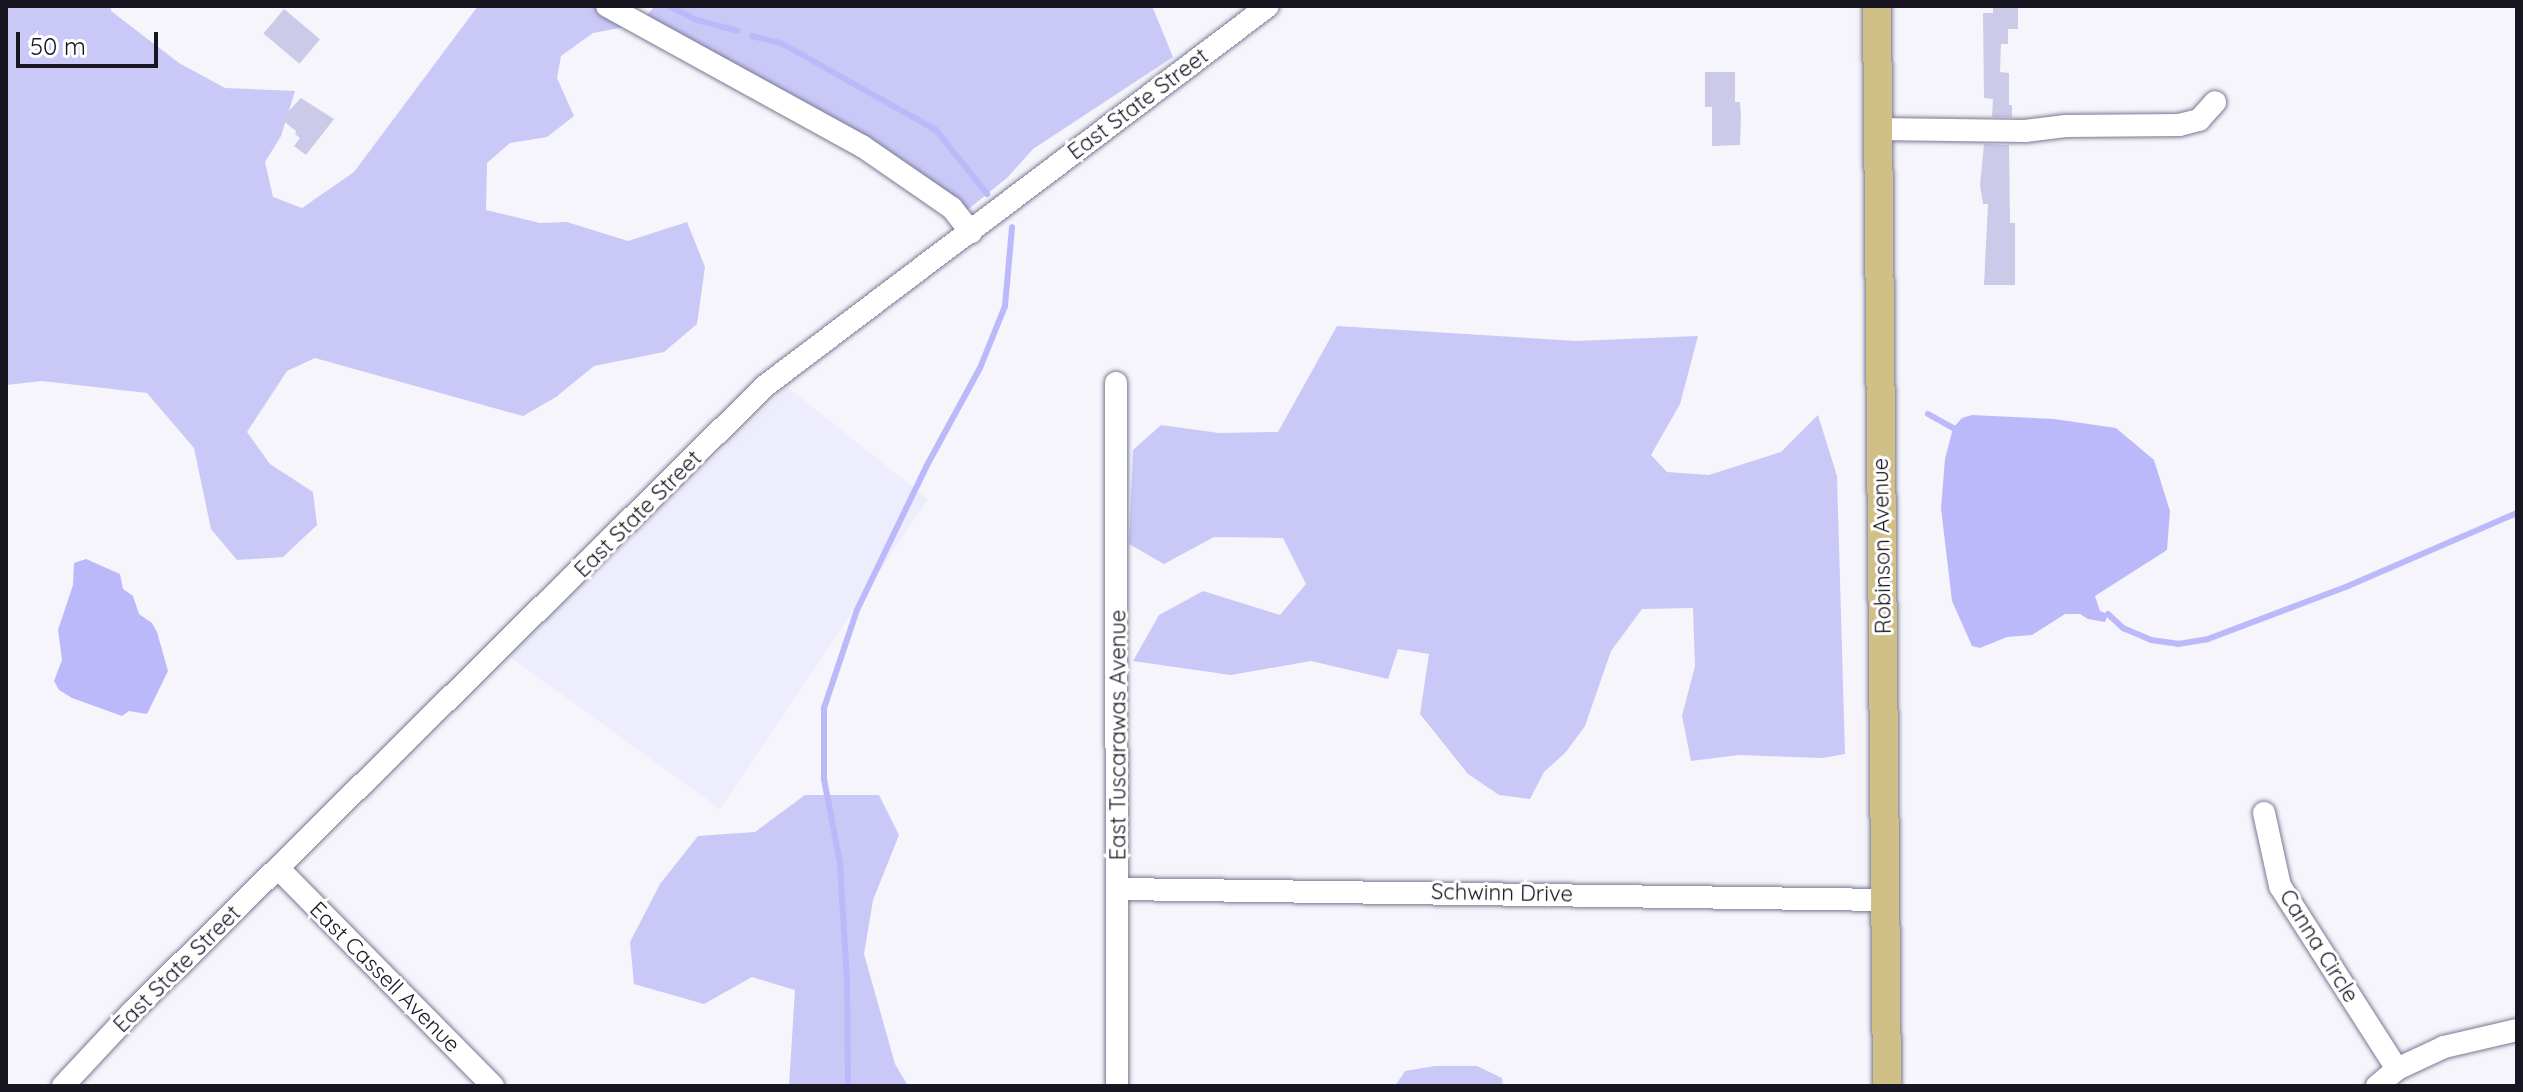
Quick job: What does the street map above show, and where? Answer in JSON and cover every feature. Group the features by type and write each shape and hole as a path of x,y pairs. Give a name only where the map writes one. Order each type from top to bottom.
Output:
{"main road":[{"name":"Robinson Avenue","path":"1877,6 1887,1086"}],"street":[{"path":"607,6 862,146 952,208 971,232"},
{"name":"East State Street","path":"65,1085 278,868 765,386 1268,6"},
{"path":"1878,129 2025,131 2066,126 2179,125 2199,120 2215,102"},
{"name":"East Tuscarawas Avenue","path":"1116,383 1117,1086"},
{"name":"Canna Circle","path":"2264,813 2280,886 2397,1069"},
{"name":"East Cassell Avenue","path":"278,868 493,1086"},
{"name":"Schwinn Drive","path":"1118,889 1886,900"},
{"path":"2377,1086 2397,1069 2444,1047 2517,1030"}],"shaded area":[{"path":"6,6 111,6 111,11 179,63 225,88 295,91 281,136 265,162 273,197 302,208 354,172 478,6 607,6 640,23 655,6 1152,6 1173,57 1033,149 1008,177 960,216 640,24 593,33 561,56 557,78 574,116 547,137 510,143 487,163 486,210 540,223 567,222 628,241 687,222 705,267 697,324 664,352 594,366 556,397 523,416 315,358 287,371 247,432 270,464 313,492 317,525 283,557 237,560 211,529 194,448 147,393 42,381 6,385"},
{"path":"1337,326 1576,341 1698,336 1680,404 1651,455 1667,472 1709,475 1781,452 1818,415 1837,476 1845,754 1822,758 1739,755 1691,761 1682,716 1695,666 1693,608 1642,609 1611,651 1585,726 1566,752 1544,772 1530,799 1499,795 1468,774 1420,714 1429,654 1398,649 1388,679 1311,661 1231,675 1133,661 1159,615 1203,591 1280,615 1306,584 1283,538 1214,537 1164,564 1129,544 1133,450 1161,425 1219,433 1278,432"},
{"path":"787,387 928,499 720,809 509,656"},
{"path":"1972,415 2054,419 2116,428 2154,460 2170,511 2167,550 2095,596 2100,611 2108,614 2105,622 2080,614 2065,614 2032,635 2007,637 1980,648 1972,646 1952,601 1941,508 1945,459 1953,428 1962,418"},
{"path":"86,559 120,574 123,589 133,596 139,614 152,623 157,632 168,671 147,714 129,711 122,716 72,698 59,690 54,681 62,660 58,630 73,585 74,563"},
{"path":"805,795 879,795 899,835 873,900 864,954 895,1064 908,1086 789,1086 795,990 752,977 704,1004 634,984 630,942 660,884 698,836 755,832"},
{"path":"1435,1066 1477,1066 1502,1078 1503,1086 1395,1086 1405,1071"}],"building":[{"path":"1993,6 2018,6 2018,29 2008,29 2008,44 2001,44 2000,72 2009,73 2012,117 1992,117 1993,99 1984,98 1983,13 1993,13"},
{"path":"284,9 320,39 299,64 263,34"},
{"path":"1705,72 1735,72 1735,102 1740,102 1740,145 1712,146 1712,107 1705,107"},
{"path":"301,98 334,119 306,155 294,146 300,138 296,131 281,119"},
{"path":"1984,144 2009,145 2010,223 2015,223 2015,285 1984,285 1988,204 1983,204 1980,185"}],"waterway":[{"path":"669,6 697,20 738,31"},
{"path":"752,36 781,43 936,130 987,194"},
{"path":"848,1086 847,981 840,863 824,779 824,708 857,610 926,467 980,368 1005,306 1012,227"},
{"path":"1928,414 1953,428"},
{"path":"2108,614 2123,628 2151,640 2178,644 2208,639 2348,586 2517,513"}]}
